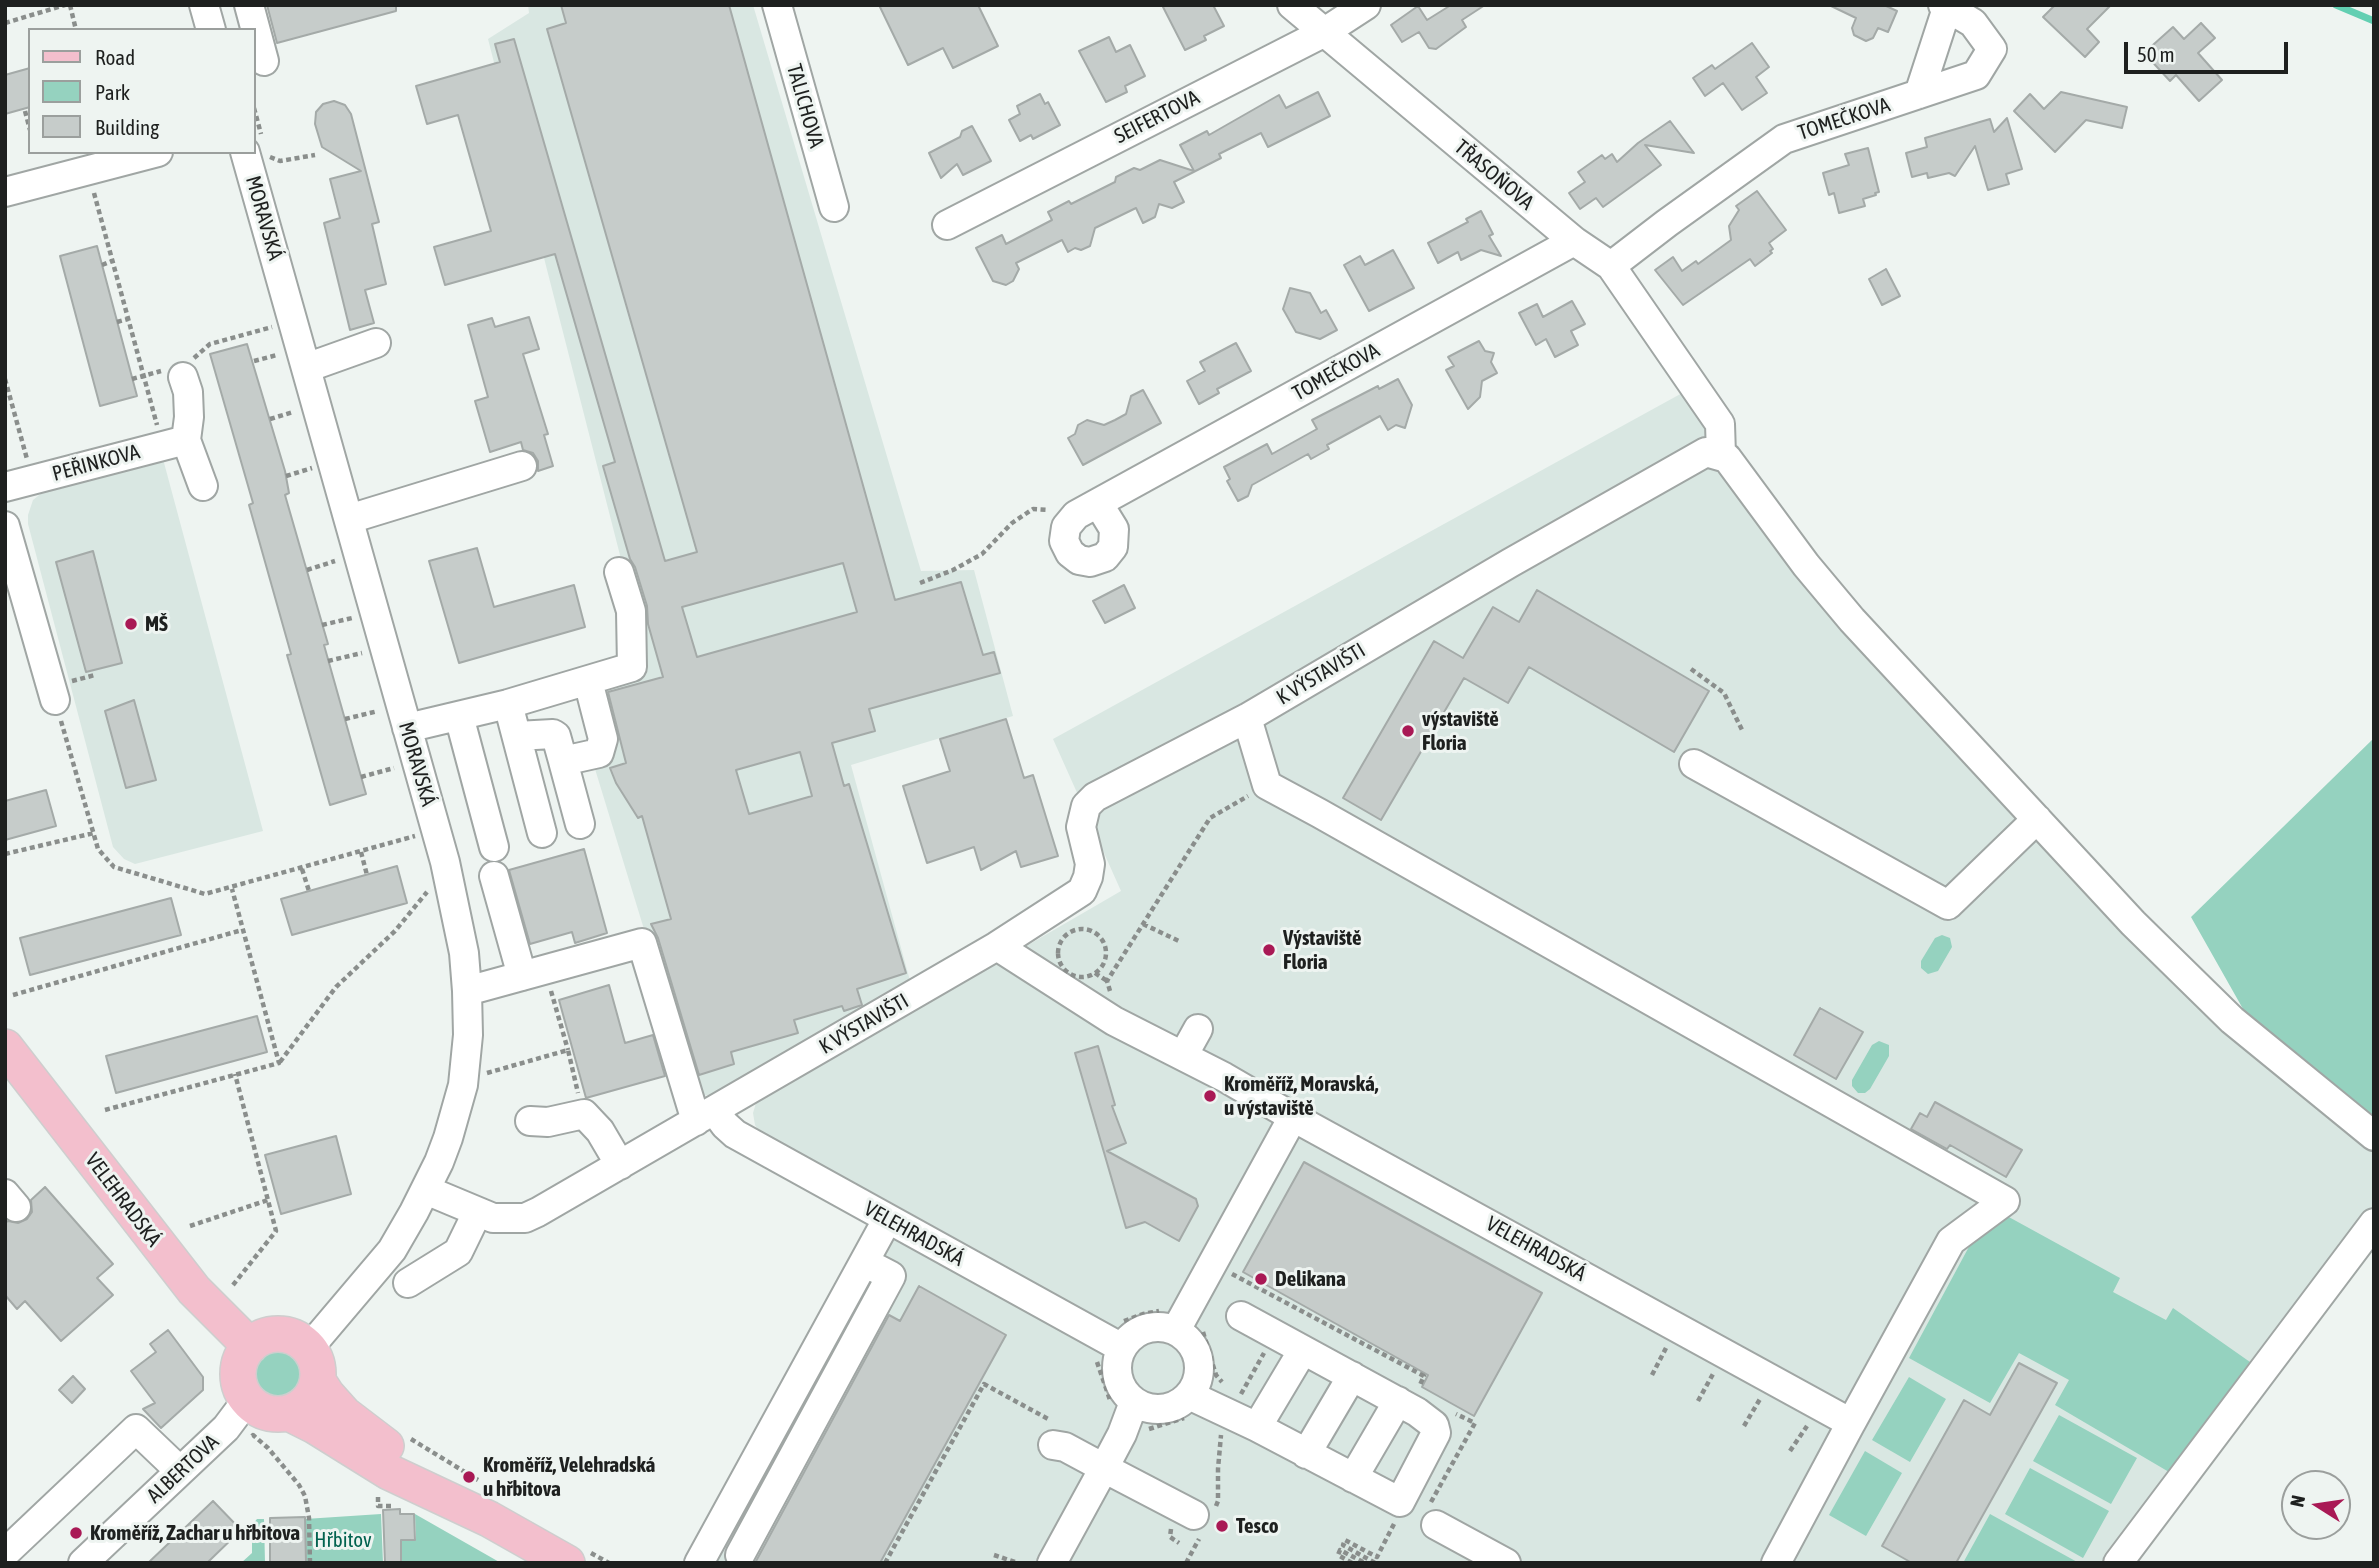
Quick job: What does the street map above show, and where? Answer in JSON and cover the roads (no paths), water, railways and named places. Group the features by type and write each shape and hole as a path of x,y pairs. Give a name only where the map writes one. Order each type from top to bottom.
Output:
{"main road":[{"name":"VELEHRADSKÁ","path":"7,1054 185,1279 250,1346"},
{"path":"288,1334 300,1339 309,1348 319,1369 318,1381 309,1401 300,1409 289,1413 266,1413 247,1400 240,1389 238,1377 239,1364 250,1346 263,1336 288,1334"},
{"path":"318,1381 344,1414 489,1519"},
{"path":"289,1413 406,1482 489,1519 567,1563"}],"street":[{"path":"204,5 210,28"},
{"path":"249,5 255,28"},
{"name":"TALICHOVA","path":"777,5 834,206"},
{"name":"TŘASOŇOVA","path":"1292,5 1574,242 1611,266 1720,424 1721,455"},
{"name":"SEIFERTOVA","path":"947,225 1323,33 1366,5"},
{"path":"1919,94 1945,7"},
{"name":"TOMEČKOVA","path":"1611,266 1784,139 1976,75 1992,49 1973,23 1945,7"},
{"path":"256,31 264,61"},
{"name":"MORAVSKÁ","path":"256,153 306,368 436,830 457,914 467,991 468,1035 463,1085 448,1138 426,1190 392,1250 309,1348"},
{"path":"5,192 150,154"},
{"name":"TOMEČKOVA","path":"1098,503 1574,242"},
{"path":"306,368 376,343"},
{"path":"179,370 188,392 189,417 174,443 202,486"},
{"name":"PEŘINKOVA","path":"5,487 174,443"},
{"name":"K VÝSTAVIŠTI","path":"426,1190 493,1218 525,1218 555,1203 997,946 1082,891 1090,864 1081,827 1086,806 1095,797 1247,718 1510,563 1706,452 1721,455"},
{"path":"1721,455 1727,458 1806,565 1852,620 2133,923 2232,1020 2374,1136"},
{"path":"349,519 522,466"},
{"path":"5,526 55,700"},
{"path":"407,728 508,704 632,667 631,611 619,572"},
{"path":"562,761 599,752 601,746 603,739 588,681"},
{"path":"508,704 542,833"},
{"path":"459,716 494,847"},
{"path":"1247,718 1267,785 2006,1201 1951,1241 1776,1563"},
{"path":"517,736 556,736 580,824"},
{"path":"1694,764 1948,905 2037,819"},
{"path":"494,876 534,973"},
{"path":"467,991 642,943 705,1116"},
{"path":"997,946 1114,1021 1293,1117 1176,1331"},
{"path":"1183,1056 1198,1030"},
{"path":"530,1121 548,1122 584,1114 600,1131 620,1165"},
{"name":"VELEHRADSKÁ","path":"705,1116 725,1125 736,1134 887,1220 1122,1348"},
{"name":"VELEHRADSKÁ","path":"1293,1117 1851,1423"},
{"path":"408,1283 458,1252 477,1213"},
{"path":"699,1563 887,1220"},
{"path":"2118,1563 2374,1223"},
{"path":"740,1555 891,1276 864,1262"},
{"path":"1122,1402 1163,1409 1177,1404 1189,1405 1230,1398 1257,1427 1400,1502 1436,1433 1434,1425 1406,1398 1352,1376 1241,1316"},
{"path":"1052,1563 1118,1443 1124,1391 1118,1377 1117,1362 1122,1348 1132,1336 1145,1328 1161,1326 1189,1339 1196,1352 1199,1367 1189,1405"},
{"path":"1257,1427 1303,1350"},
{"path":"1306,1454 1352,1376"},
{"path":"1353,1478 1406,1398"},
{"name":"ALBERTOVA","path":"83,1563 226,1428 247,1400"},
{"path":"5,1553 136,1429 180,1471"},
{"path":"1054,1434 1065,1447 1193,1512"},
{"path":"1436,1525 1506,1563"}],"waterway":[{"path":"2336,5 2374,21"}],"place":[{"name":"MŠ","path":"131,624"},
{"name":"výstaviště Floria","path":"1408,731"},
{"name":"Výstaviště Floria","path":"1269,950"},
{"name":"Kroměříž, Moravská, u výstaviště","path":"1210,1096"},
{"name":"Delikana","path":"1261,1279"},
{"name":"Kroměříž, Velehradská u hřbitova","path":"469,1477"},
{"name":"Tesco","path":"1222,1526"},
{"name":"Kroměříž, Zachar u hřbitova","path":"76,1533"}],"park label":[{"name":"Hřbitov","path":"343,1540"}]}
